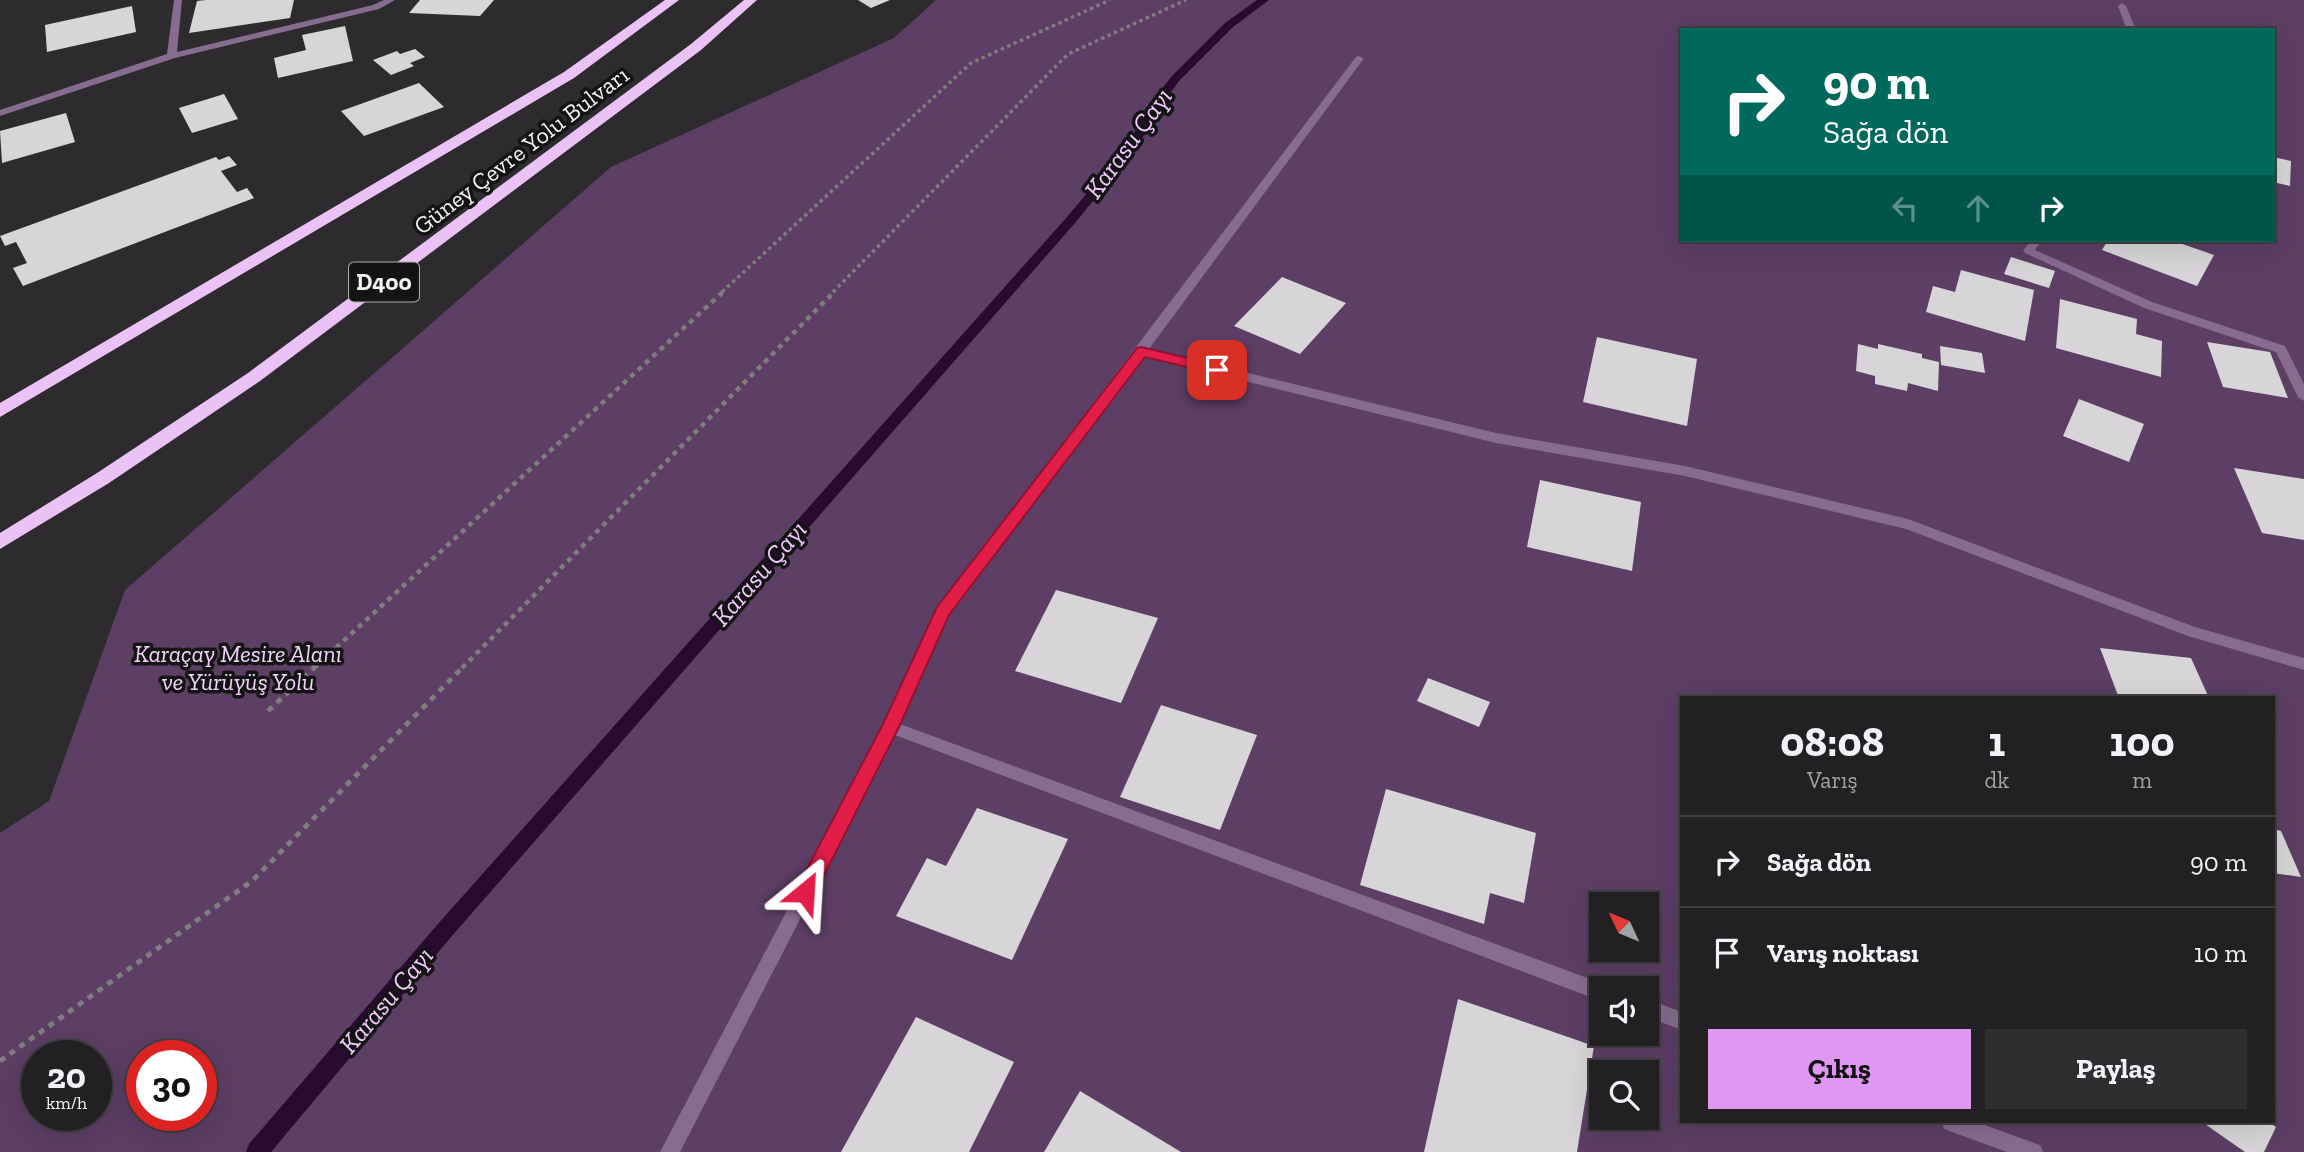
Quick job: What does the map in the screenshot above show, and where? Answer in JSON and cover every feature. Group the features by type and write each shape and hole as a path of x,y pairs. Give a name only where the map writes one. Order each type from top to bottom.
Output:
{"highway":[{"name":"Güney Çevre Yolu Bulvarı","path":"0,411 569,75 673,0"},
{"name":"Güney Çevre Yolu Bulvarı","path":"0,542 103,478 254,377 696,47 751,0"}],"street":[{"path":"172,56 178,0"},
{"path":"0,113 172,56 287,30 376,7 391,0"},
{"path":"2122,6 2131,28"},
{"path":"670,1152 891,727 943,612 1359,59"},
{"path":"2035,242 2029,251 2148,305 2281,349 2304,397"},
{"path":"1141,351 1496,438 1685,471 1908,524 2193,632 2304,664"},
{"path":"891,727 1589,988"},
{"path":"1659,1012 1680,1020"},
{"path":"1954,1123 2033,1152"}],"path":[{"path":"268,711 971,63 1110,0"},
{"path":"0,1061 251,881 1068,54 1186,0"}],"green space":[{"name":"Karaçay Mesire Alanı ve Yürüyüş Yolu","path":"936,0 2304,0 2304,1152 0,1152 0,833 49,801 125,590 611,167 894,38"}],"building":[{"path":"294,0 290,18 189,33 197,1"},
{"path":"420,0 494,0 480,16 409,13"},
{"path":"858,0 890,0 871,8"},
{"path":"132,6 136,32 47,52 45,25"},
{"path":"345,26 353,61 278,78 274,58 306,50 302,35"},
{"path":"415,49 425,57 410,63 414,66 391,75 373,60 397,51 400,54"},
{"path":"419,83 444,107 364,136 341,111"},
{"path":"224,94 238,119 192,133 179,108"},
{"path":"66,113 75,142 2,163 0,131"},
{"path":"229,156 237,165 221,171 237,192 247,188 254,198 23,286 13,268 27,263 16,242 5,246 0,236 216,157 219,160"},
{"path":"2275,157 2291,161 2290,186 2275,182"},
{"path":"2107,242 2177,242 2214,255 2197,286 2102,250"},
{"path":"2011,257 2055,271 2049,288 2004,274"},
{"path":"1961,270 2034,290 2025,341 1926,312 1933,286 1955,292"},
{"path":"1282,277 1346,303 1300,354 1234,326"},
{"path":"2060,299 2137,319 2136,334 2162,341 2161,377 2056,348"},
{"path":"1597,337 1697,359 1687,426 1583,402"},
{"path":"2207,342 2270,352 2288,398 2223,387"},
{"path":"1858,344 1878,349 1878,344 1922,354 1922,358 1939,362 1938,391 1908,383 1907,391 1875,384 1875,376 1856,371"},
{"path":"1940,346 1982,353 1985,373 1941,365"},
{"path":"2079,399 2144,424 2129,462 2063,436"},
{"path":"2234,468 2304,479 2304,540 2262,533"},
{"path":"1540,480 1641,502 1632,571 1527,547"},
{"path":"1056,590 1158,618 1121,703 1015,671"},
{"path":"2100,648 2191,658 2208,696 2118,696"},
{"path":"1428,678 1490,702 1479,727 1417,701"},
{"path":"1161,705 1257,735 1220,830 1120,797"},
{"path":"1386,789 1536,833 1524,903 1490,893 1484,924 1360,885"},
{"path":"977,808 1068,839 1012,960 896,916 927,858 946,866"},
{"path":"2275,830 2281,831 2301,877 2275,873"},
{"path":"1458,999 1594,1046 1592,1060 1589,1060 1589,1077 1577,1152 1424,1152"},
{"path":"916,1017 1014,1062 969,1152 841,1152"},
{"path":"1080,1091 1181,1152 1044,1152"},
{"path":"2203,1123 2270,1123 2276,1127 2264,1152 2245,1152"}],"waterway":[{"name":"Karasu Çayı","path":"257,1152 444,931 1071,220 1134,144 1152,110 1175,79 1229,25 1264,0"}],"route":[{"path":"805,892 891,727 943,612 1141,351 1217,370"}]}
